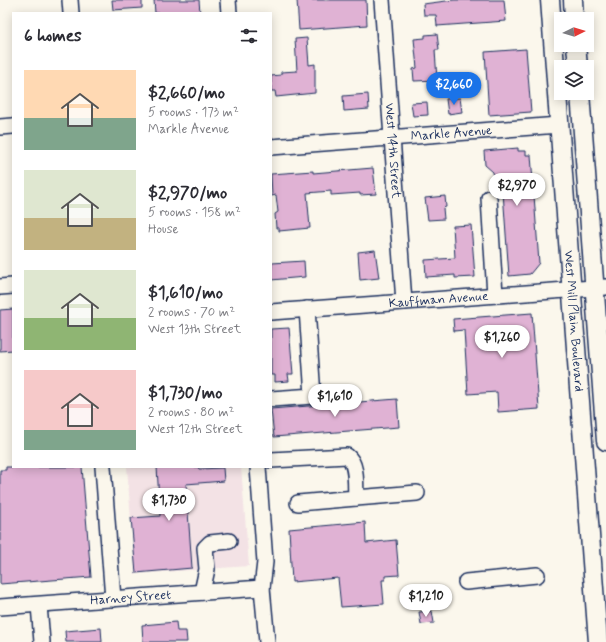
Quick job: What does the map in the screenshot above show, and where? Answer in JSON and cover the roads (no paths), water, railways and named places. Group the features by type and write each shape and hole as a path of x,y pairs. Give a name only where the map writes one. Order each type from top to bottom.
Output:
{"main road":[{"name":"West Mill Plain Boulevard","path":"550,0 598,642"},
{"path":"573,0 574,12"},
{"name":"West Mill Plain Boulevard","path":"581,100 600,288 606,441"}],"street":[{"path":"70,0 71,12"},
{"path":"228,0 229,12"},
{"name":"West 14th Street","path":"382,0 404,302"},
{"name":"Markle Avenue","path":"272,147 559,125"},
{"path":"0,127 12,126"},
{"path":"488,198 495,295"},
{"path":"0,287 12,286"},
{"name":"Kauffman Avenue","path":"272,312 600,288"},
{"path":"272,399 313,396 307,309"},
{"path":"272,460 347,456 351,459 354,468 356,498"},
{"path":"103,468 113,599"},
{"path":"258,468 265,562 262,588 267,642"},
{"path":"298,503 417,493"},
{"path":"202,592 207,569 205,548 210,543 229,541"},
{"path":"466,582 537,575"},
{"name":"Harney Street","path":"0,607 262,588"},
{"path":"39,604 42,642"}]}
